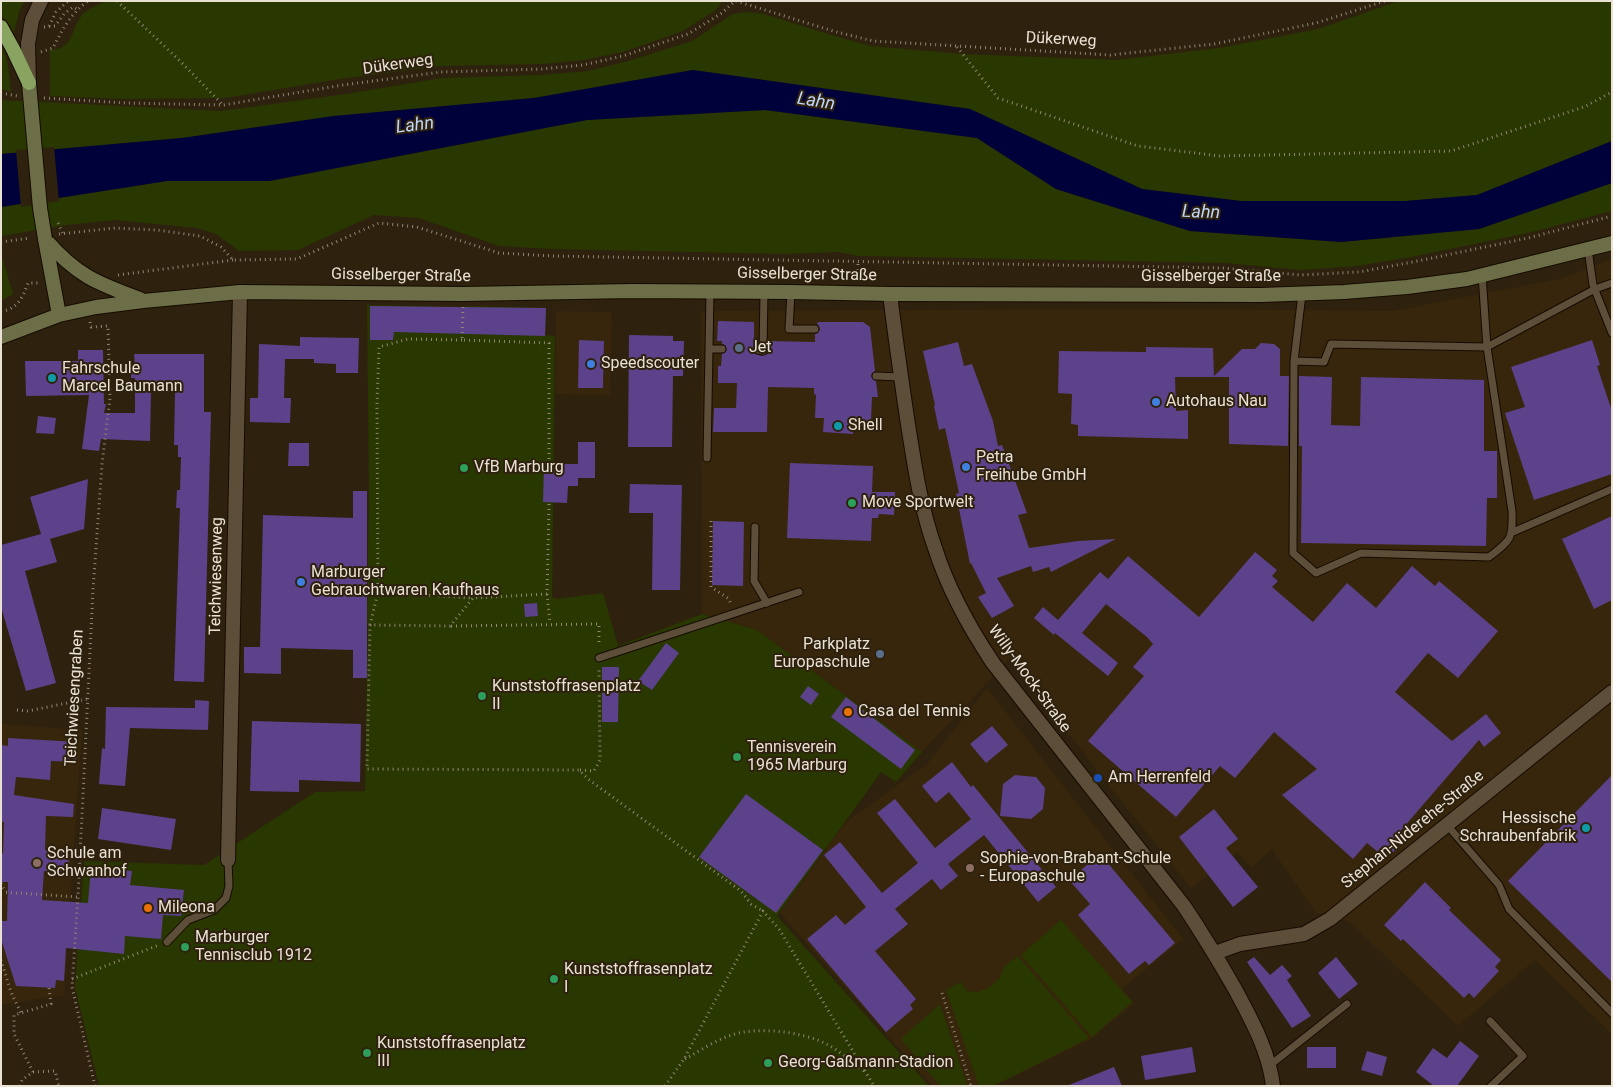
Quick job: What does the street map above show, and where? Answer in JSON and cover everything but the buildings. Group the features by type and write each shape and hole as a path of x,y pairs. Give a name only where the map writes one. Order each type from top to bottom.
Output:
{"highway":[{"path":"1,27 14,49 29,83"}],"main road":[{"path":"29,83 45,237 59,315"},
{"path":"45,237 64,260 86,277 143,300"},
{"name":"Gisselberger Straße","path":"1,337 59,315 96,307 143,300 240,292 463,294 632,291 1261,295 1377,290 1468,279 1612,243"}],"street":[{"path":"29,83 28,44 32,20 40,1"},
{"name":"Teichwiesenweg","path":"228,860 240,292"},
{"name":"Willy-Mock-Straße","path":"890,294 900,377 924,511 935,549 955,598 975,636 993,663 1184,906 1215,954 1251,1018 1264,1048 1273,1086"},
{"name":"Stephan-Niderehe-Straße","path":"1215,954 1240,944 1304,934 1330,920 1612,692"}],"lane":[{"path":"1588,249 1593,285 1612,333"},
{"path":"1482,275 1487,347 1512,511 1513,532"},
{"path":"1294,361 1324,362 1331,344 1487,347 1595,289 1612,283"},
{"path":"707,458 710,292"},
{"path":"758,350 763,351 764,292"},
{"path":"791,292 789,329 815,329"},
{"path":"1302,294 1294,361 1293,553 1316,573 1361,553 1489,557 1505,544 1513,532 1612,489"},
{"path":"709,349 722,349"},
{"path":"876,376 900,377"},
{"path":"755,527 754,581 767,603"},
{"path":"599,658 799,592"},
{"path":"1447,824 1499,885 1509,908 1612,1013"},
{"path":"167,942 188,920 214,910 226,898 229,886 228,860"},
{"path":"1269,1066 1347,1004"},
{"path":"1490,1021 1523,1056 1492,1086"}],"path":[{"path":"49,27 59,8 68,1"},
{"path":"41,27 55,26 64,14 73,7 77,9 88,1"},
{"path":"118,1 223,105"},
{"name":"Dükerweg","path":"50,98 126,103 223,105 343,85 441,72 542,69 584,65 623,56 688,34 722,13 736,1 833,31 873,41 1110,56 1214,44 1316,23 1385,1"},
{"path":"957,47 998,98 1138,146 1220,156 1451,151 1584,106 1612,92"},
{"path":"1,93 11,95"},
{"path":"110,273 118,275 234,260 297,259 379,222 417,227 499,253 553,256 1223,268 1300,275 1359,272 1413,262 1528,238 1612,216"},
{"path":"1,242 115,228 157,230 200,236 220,248 234,260"},
{"path":"857,293 858,260"},
{"path":"1,311 16,306 24,295 28,283"},
{"path":"462,340 463,294"},
{"name":"Teichwiesengraben","path":"91,327 108,326 110,398 102,464 86,699 78,897 72,987 95,1086"},
{"path":"370,624 450,626 550,623 599,624 600,760 594,771 367,768 370,624 378,592 377,404 379,348 408,339 550,343 549,464"},
{"path":"549,504 547,594 550,623"},
{"path":"711,521 711,587 729,599 735,614"},
{"path":"378,592 473,598 547,594"},
{"path":"450,626 473,598"},
{"path":"17,710 28,711 86,699"},
{"path":"580,770 588,780 741,892 751,904 763,911 779,929 874,1086"},
{"path":"1,883 3,892 78,897"},
{"path":"665,1086 684,1059 763,911"},
{"path":"72,978 167,942"},
{"path":"1,960 21,1013"},
{"path":"33,1072 14,1034 14,1016 51,1004 49,988"},
{"path":"942,993 971,1086"},
{"path":"684,1059 714,1043 743,1032 770,1031 801,1035 829,1045 866,1073"},
{"path":"20,1086 22,1080 33,1072 55,1070 59,1086"}],"shaded area":[{"path":"1612,259 1612,1034 1535,960 1458,1026 1350,922 1316,913 1272,849 1251,868 1238,852 1191,888 1010,658 922,752 757,630 702,614 701,311 1168,309 1392,311 1560,279"},
{"path":"556,311 612,312 610,395 556,394"},
{"name":"Sophie-von-Brabant-Schule - Europaschule","path":"987,688 1183,939 1122,989 1134,1003 1091,1039 993,1086 932,1086 780,913 845,823 927,764"},
{"name":"Schule am Schwanhof","path":"1,722 5,724 82,730 64,995 1,1005"}],"green space":[{"path":"1,1 25,1 20,9 14,32 7,21 1,16"},
{"path":"106,1 722,1 716,10 683,31 623,52 584,60 543,64 440,66 340,79 226,98 123,99 50,96 50,50 58,49 68,43 82,15"},
{"path":"1399,1 1612,1 1612,141 1477,195 1405,201 1241,201 1142,189 970,109 693,70 534,98 334,116 182,138 1,154 1,100 221,111 346,94 441,78 540,75 588,71 692,41 733,14 746,12 764,14 871,46 963,54 1117,60 1219,48 1318,29"},
{"path":"1,46 7,62 11,92 1,89"},
{"path":"765,110 977,138 1056,189 1190,231 1341,242 1479,229 1612,183 1612,211 1528,233 1411,257 1357,266 1301,270 1225,263 859,256 838,252 785,254 552,249 499,246 419,218 374,215 298,250 239,251 216,234 197,228 115,220 66,225 1,236 1,207 167,181 270,181 587,120"},
{"path":"1,253 13,294 1,301"},
{"name":"Georg-Gaßmann-Stadion","path":"367,305 457,307 457,333 465,333 466,306 546,308 545,335 555,336 552,597 556,599 603,593 618,646 702,614 757,630 922,752 896,782 881,772 777,916 929,1086 99,1086 75,987 84,861 204,865 315,792 365,791 369,490"},
{"path":"1061,920 1132,1002 1092,1037 1021,955"},
{"path":"1018,956 1089,1038 993,1086 979,1086 946,990 961,982 967,991 978,992 988,988 999,979 1004,967"},
{"path":"940,1004 967,1086 940,1086 901,1039"}],"water":[{"name":"Lahn","path":"693,70 970,109 1142,189 1241,201 1405,201 1477,195 1612,141 1612,183 1479,229 1341,242 1190,231 1056,189 977,138 765,110 587,120 269,181 167,181 1,207 1,154 182,138 334,116 534,98"}],"pier":[{"path":"54,147 59,201 21,207 16,150"}],"place":[{"name":"Jet","path":"739,348"},
{"name":"Speedscouter","path":"591,364"},
{"name":"Fahrschule Marcel Baumann","path":"52,378"},
{"name":"Autohaus Nau","path":"1156,402"},
{"name":"Shell","path":"838,426"},
{"name":"Petra Freihube GmbH","path":"966,467"},
{"name":"VfB Marburg","path":"464,468"},
{"name":"Move Sportwelt","path":"852,503"},
{"name":"Marburger Gebrauchtwaren Kaufhaus","path":"301,582"},
{"name":"Parkplatz Europaschule","path":"880,654"},
{"name":"Kunststoffrasenplatz II","path":"482,696"},
{"name":"Casa del Tennis","path":"848,712"},
{"name":"Tennisverein 1965 Marburg","path":"737,757"},
{"name":"Am Herrenfeld","path":"1098,778"},
{"name":"Hessische Schraubenfabrik","path":"1586,828"},
{"name":"Schule am Schwanhof","path":"37,863"},
{"name":"Sophie-von-Brabant-Schule - Europaschule","path":"970,868"},
{"name":"Mileona","path":"148,908"},
{"name":"Marburger Tennisclub 1912","path":"185,947"},
{"name":"Kunststoffrasenplatz I","path":"554,979"},
{"name":"Kunststoffrasenplatz III","path":"367,1053"},
{"name":"Georg-Gaßmann-Stadion","path":"768,1063"}]}
